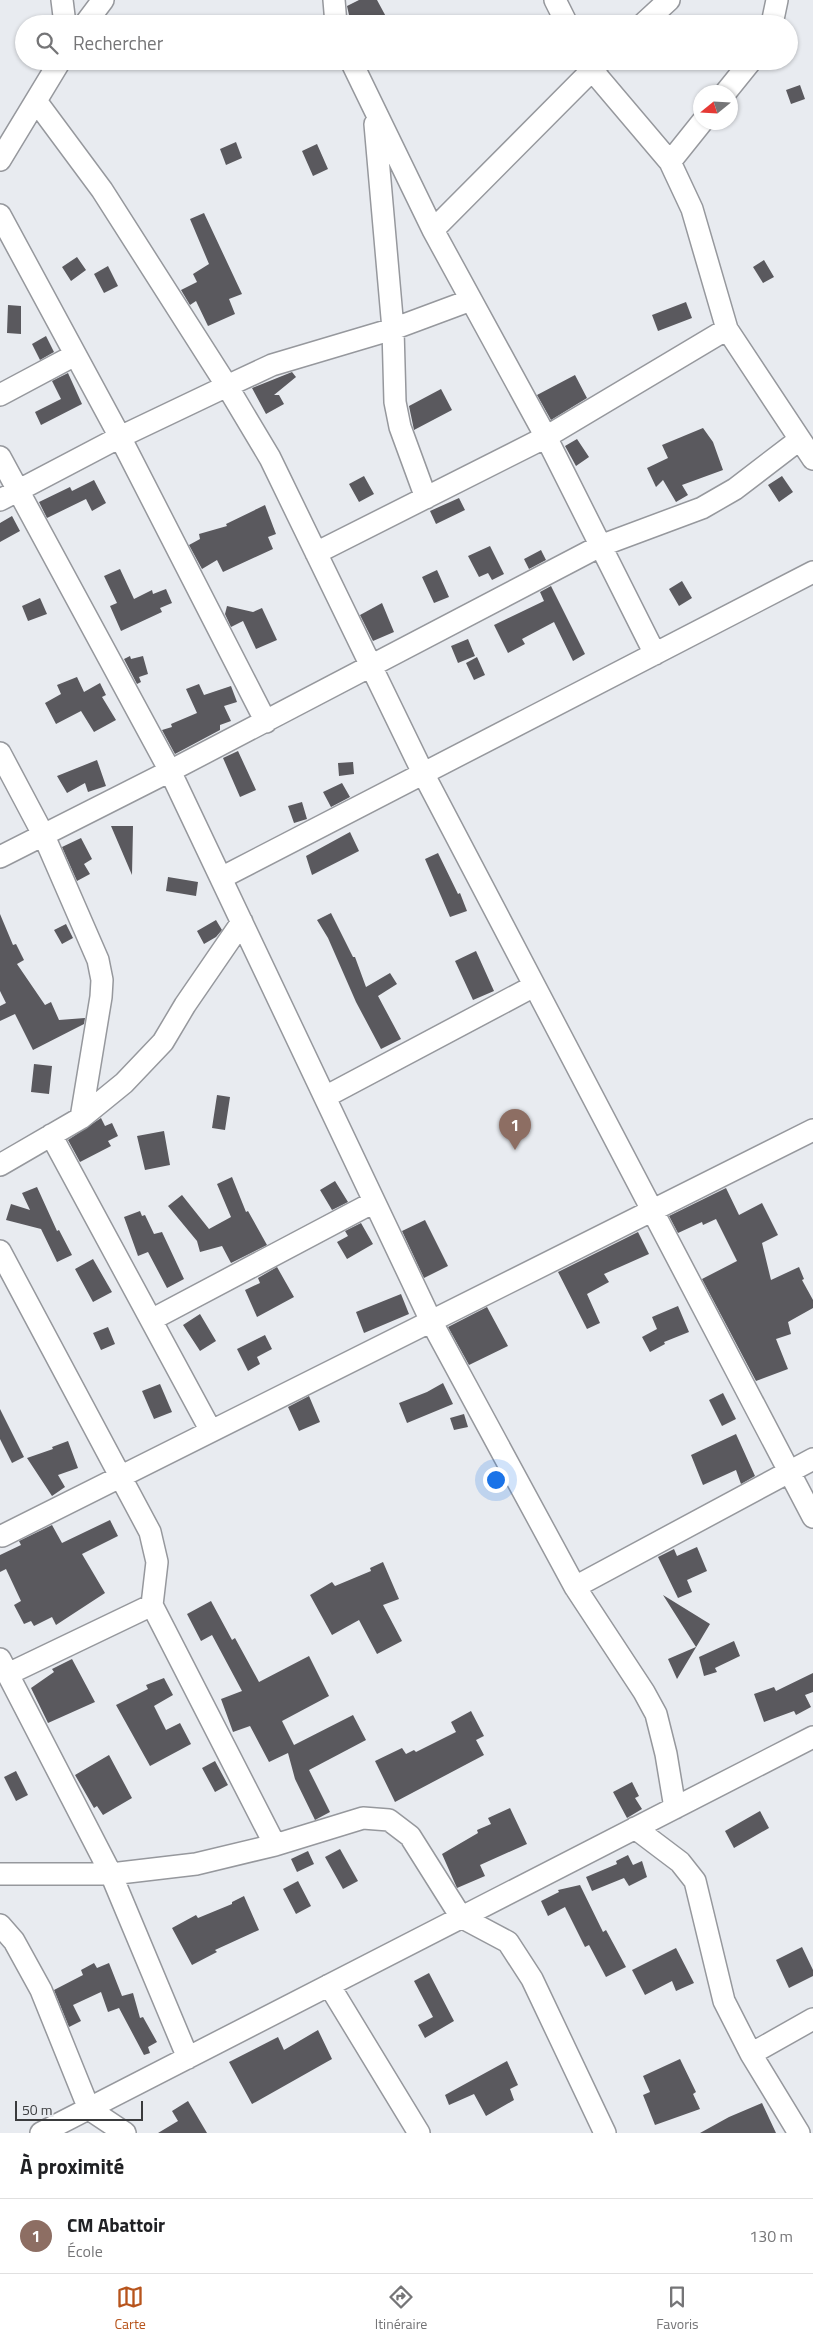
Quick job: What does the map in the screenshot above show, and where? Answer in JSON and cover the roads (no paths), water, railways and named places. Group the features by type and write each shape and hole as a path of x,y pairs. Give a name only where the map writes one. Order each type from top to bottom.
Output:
{"street":[{"path":"62,0 63,15"},
{"path":"92,15 103,0"},
{"path":"334,0 335,15"},
{"path":"555,0 562,15"},
{"path":"653,15 669,0"},
{"path":"774,15 777,0"},
{"path":"0,160 55,70"},
{"path":"356,70 374,112 433,230 546,437 655,654"},
{"path":"433,230 587,70"},
{"path":"598,70 670,162 692,209 727,329 813,460"},
{"path":"732,85 744,70"},
{"path":"36,101 102,190 227,386 270,458 422,773 813,1517"},
{"path":"374,112 393,329 396,414 426,498"},
{"path":"670,162 696,130"},
{"path":"0,215 120,437 266,722"},
{"path":"9,495 120,437 272,365 393,329 471,300"},
{"path":"316,553 546,437 727,329"},
{"path":"0,395 76,355"},
{"path":"0,857 170,772 600,546 702,508 735,489 799,440"},
{"path":"0,457 9,495 170,772 431,1321 574,1587 644,1692 656,1714 666,1754 675,1808"},
{"path":"221,878 813,572"},
{"path":"0,752 44,836 98,960 102,980 101,997 81,1118"},
{"path":"0,1165 81,1118 124,1084 163,1042 185,1005 242,922"},
{"path":"325,1096 534,986"},
{"path":"1,1535 813,1130"},
{"path":"52,1135 211,1431"},
{"path":"152,1320 374,1202"},
{"path":"0,1252 150,1532 156,1562 152,1604 275,1844"},
{"path":"574,1587 813,1459"},
{"path":"152,1604 4,1667 111,1874 188,2058"},
{"path":"41,2133 813,1737"},
{"path":"0,1874 111,1874 196,1864 275,1844 363,1818 389,1820 410,1836 461,1917 508,1942 525,1967 605,2133"},
{"path":"635,1828 680,1862 696,1881 724,2000 751,2054 799,2133"},
{"path":"0,1925 14,1941 42,1990 89,2109 125,2133"},
{"path":"329,1985 419,2133"},
{"path":"751,2054 813,2019"}],"place":[{"name":"CM Abattoir","path":"515,1150"}]}
